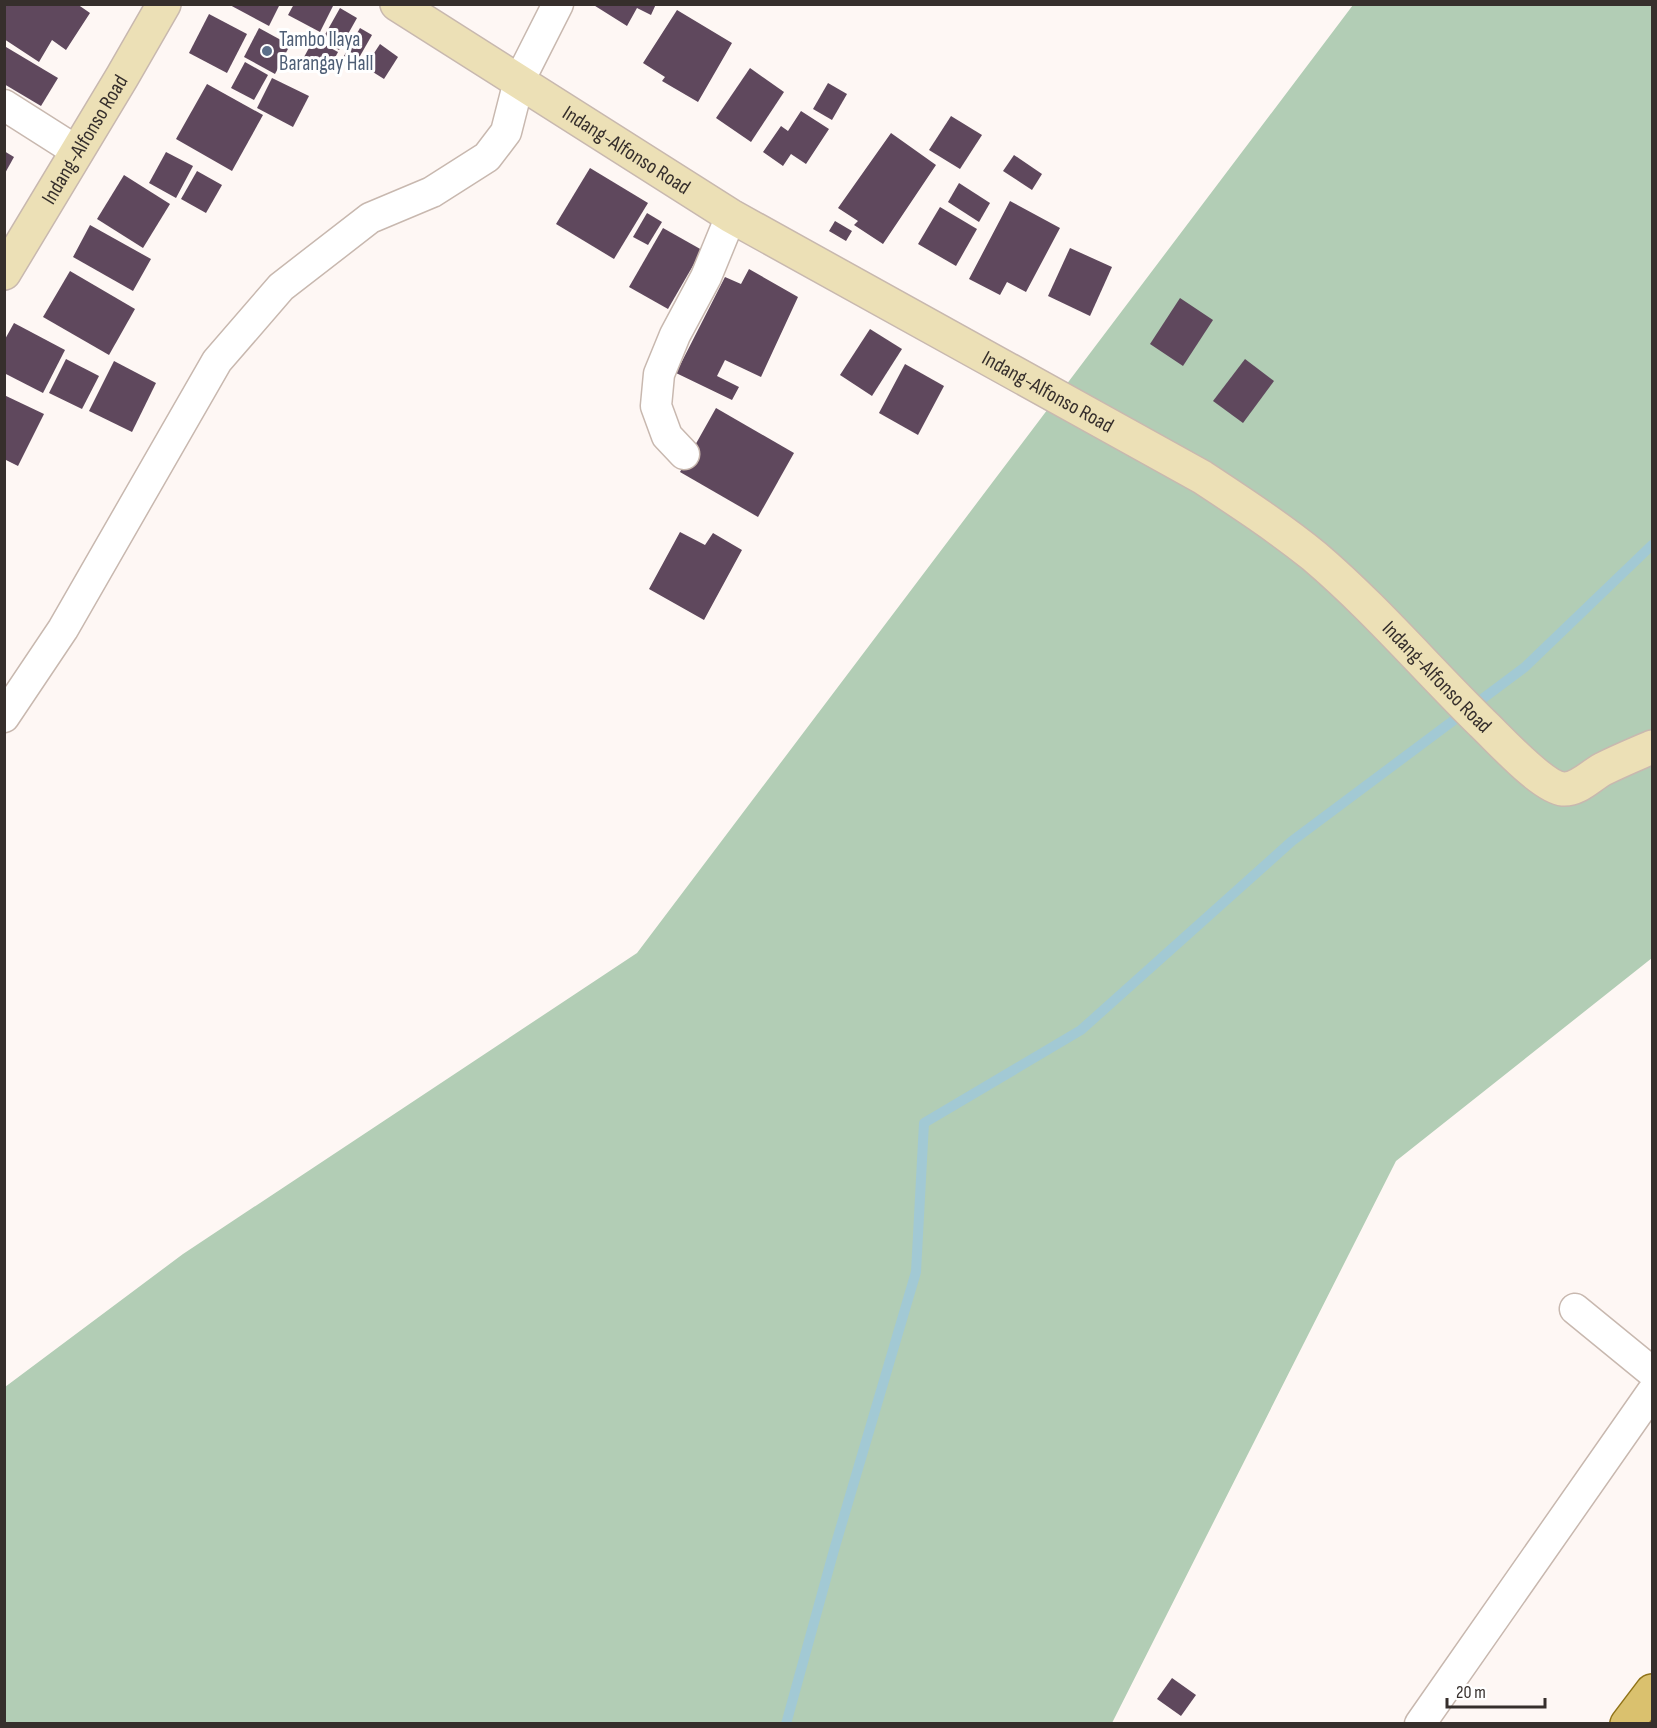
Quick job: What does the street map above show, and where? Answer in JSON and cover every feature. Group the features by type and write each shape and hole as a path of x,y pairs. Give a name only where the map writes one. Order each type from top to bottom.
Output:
{"main road":[{"name":"Indang-Alfonso Road","path":"4,273 164,4"},
{"name":"Indang-Alfonso Road","path":"397,4 731,216 1202,477 1264,517 1314,556 1357,595 1522,762 1550,784 1564,789 1579,785 1601,770 1653,747"},
{"path":"1627,1724 1653,1691"}],"street":[{"path":"4,717 63,629 217,361 281,287 370,218 432,192 487,157 506,132 519,81 558,4"},
{"path":"4,105 78,152"},
{"path":"684,454 667,436 656,406 659,374 675,335 706,277 731,216"},
{"path":"1575,1309 1653,1372"},
{"path":"1420,1724 1653,1392"}],"green space":[{"path":"1353,5 1652,5 1652,958 1396,1161 1112,1723 5,1724 5,1387 183,1254 637,953"}],"building":[{"path":"6,4 77,4 90,13 66,50 52,40 39,62 4,39 4,7"},
{"path":"228,4 280,4 269,26"},
{"path":"294,4 334,4 320,32 288,15"},
{"path":"592,4 656,4 651,15 637,8 627,26"},
{"path":"340,8 357,18 339,50 322,40"},
{"path":"677,10 732,43 698,102 662,81 665,77 643,63"},
{"path":"209,14 247,34 227,73 189,53"},
{"name":"Tambo Ilaya Barangay Hall","path":"259,28 290,45 275,74 244,57"},
{"path":"360,28 372,35 356,63 344,56"},
{"path":"314,39 338,52 328,71 304,57"},
{"path":"380,44 398,57 384,79 365,67"},
{"path":"6,47 58,78 41,106 4,84 4,50"},
{"path":"245,62 268,75 254,100 231,88"},
{"path":"750,68 784,92 751,142 716,118"},
{"path":"272,78 309,96 293,127 257,108"},
{"path":"828,83 847,94 832,120 813,109"},
{"path":"207,84 263,115 232,171 176,139"},
{"path":"801,111 829,129 806,164 791,154 783,166 763,152 781,126 788,131"},
{"path":"951,116 982,135 960,169 929,150"},
{"path":"891,133 936,165 883,244 854,225 858,221 838,208"},
{"path":"4,151 14,157 4,175"},
{"path":"166,152 193,166 176,198 149,183"},
{"path":"1014,155 1042,174 1032,190 1003,171"},
{"path":"590,168 648,203 614,259 556,224"},
{"path":"197,171 222,185 206,213 181,199"},
{"path":"124,175 170,204 143,248 97,219"},
{"path":"959,183 990,203 979,222 948,202"},
{"path":"1010,201 1060,228 1026,292 1007,282 1000,295 969,279"},
{"path":"940,207 977,229 956,266 918,244"},
{"path":"647,213 662,222 648,245 633,237"},
{"path":"835,221 852,231 846,241 829,231"},
{"path":"90,225 151,259 133,291 73,257"},
{"path":"663,228 702,250 668,309 629,287"},
{"path":"1070,248 1112,267 1090,316 1048,296"},
{"path":"749,269 798,297 761,377 725,360 717,376 739,387 732,400 676,373 725,277 741,284"},
{"path":"70,271 135,309 109,355 43,317"},
{"path":"1180,298 1213,320 1183,366 1150,344"},
{"path":"14,323 65,350 43,393 4,373 4,341"},
{"path":"870,329 902,349 872,396 840,375"},
{"path":"66,359 99,376 82,409 49,393"},
{"path":"1245,359 1274,381 1243,423 1213,401"},
{"path":"114,361 156,383 132,432 89,411"},
{"path":"905,364 944,386 918,435 879,413"},
{"path":"4,395 44,414 18,466 4,459"},
{"path":"716,408 794,453 758,517 680,472"},
{"path":"680,532 705,545 713,533 742,550 704,620 649,589"},
{"path":"1172,1678 1196,1695 1181,1716 1157,1699"}],"waterway":[{"path":"786,1724 834,1550 916,1272 924,1123 1081,1030 1292,841 1525,667 1652,545"}],"place":[{"name":"Tambo Ilaya Barangay Hall","path":"267,51"}]}
